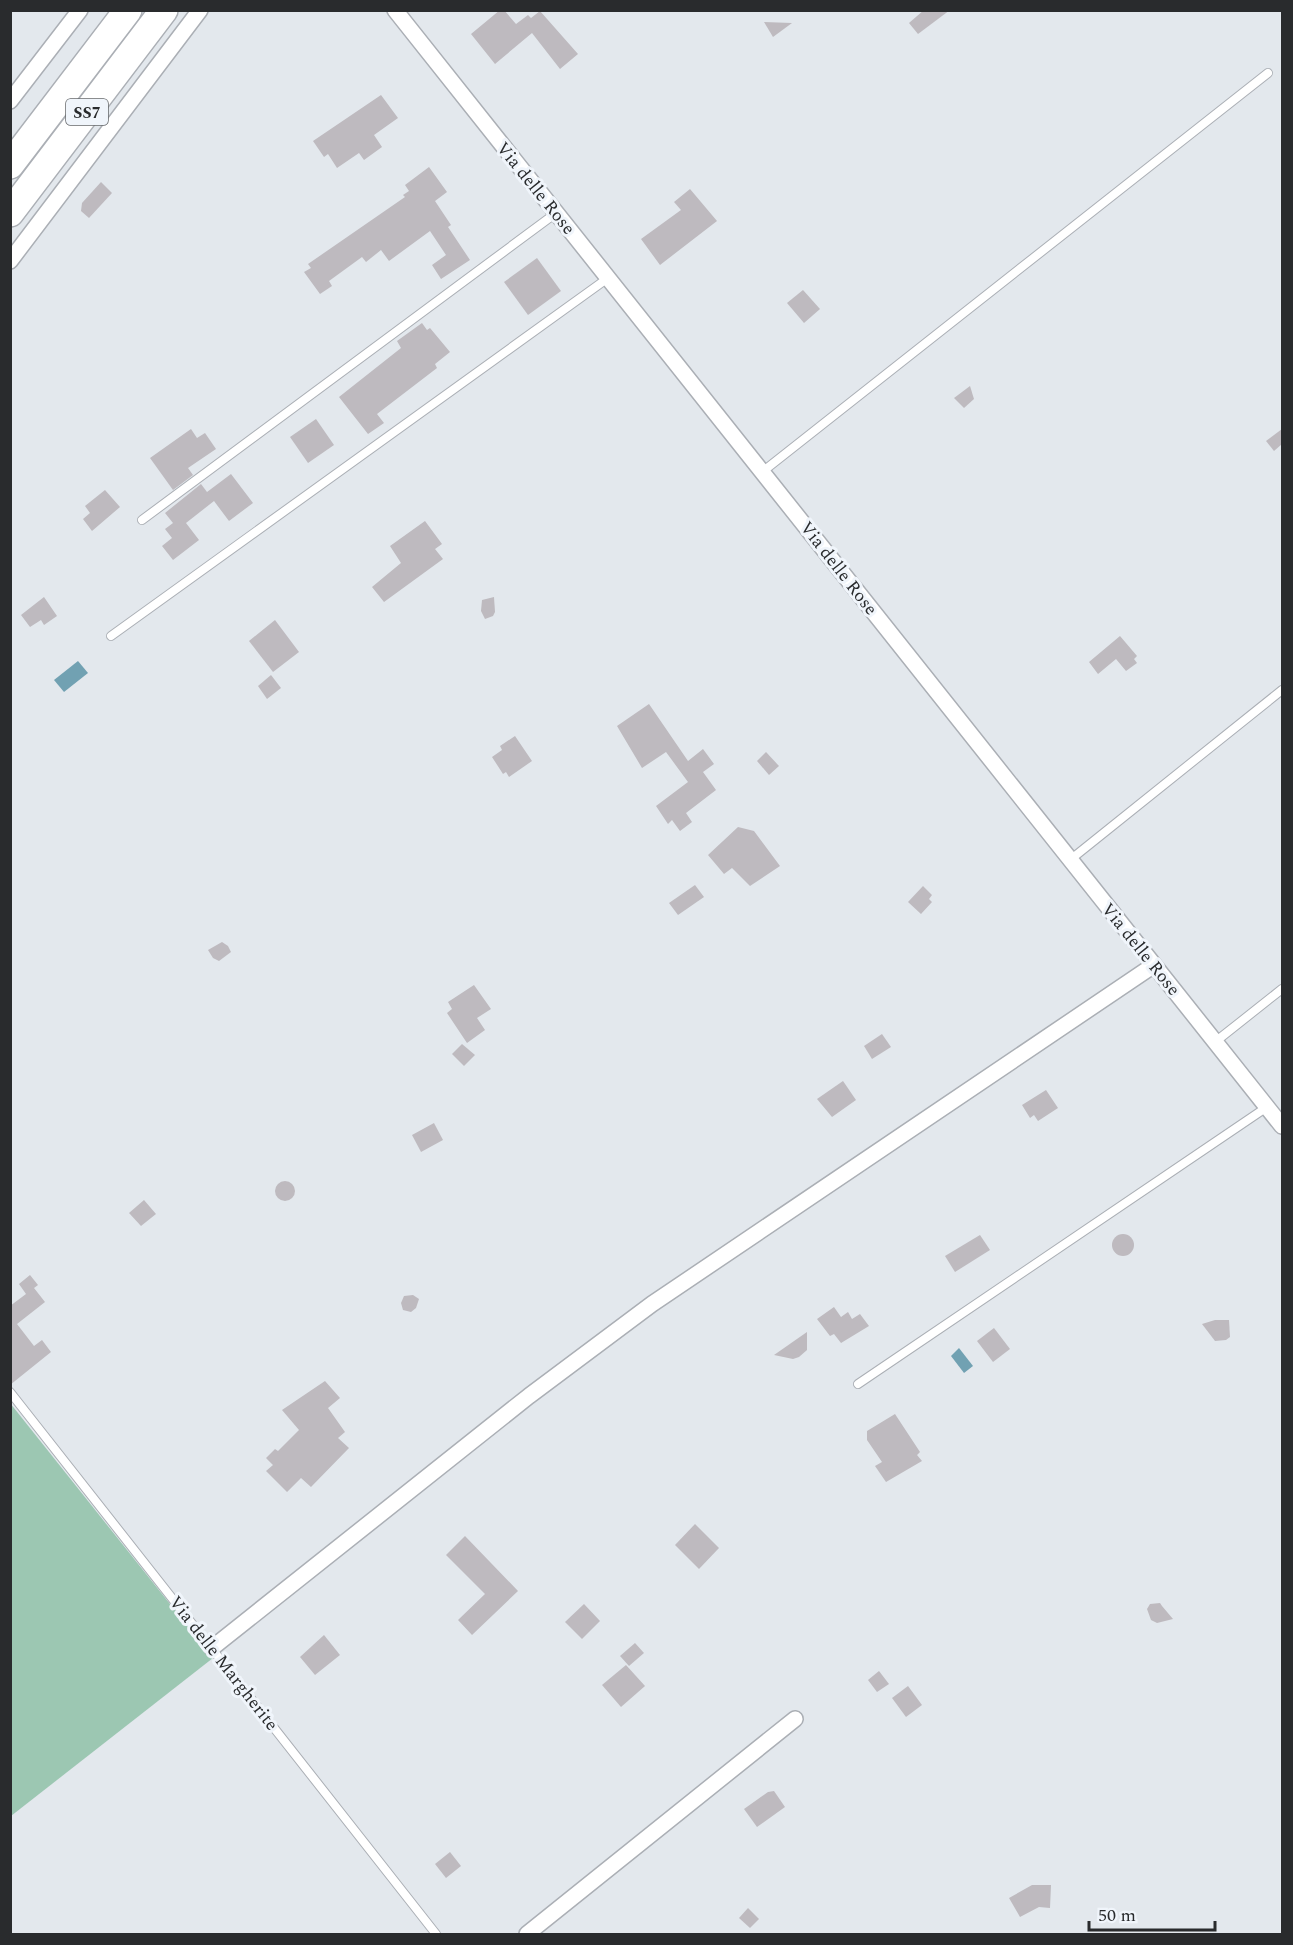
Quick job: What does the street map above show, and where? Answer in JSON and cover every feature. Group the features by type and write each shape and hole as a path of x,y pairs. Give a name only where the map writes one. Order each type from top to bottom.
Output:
{"highway":[{"name":"SS7","path":"10,165 128,10"},
{"name":"SS7","path":"10,213 164,10"}],"street":[{"path":"10,101 80,10"},
{"path":"10,261 200,10"},
{"name":"Via delle Rose","path":"395,10 1282,1126"},
{"path":"212,1648 528,1396 652,1304 1155,965"},
{"path":"527,1935 795,1719"}],"lane":[{"path":"762,472 1268,73"},
{"path":"142,520 556,213"},
{"path":"111,636 608,278"},
{"path":"1070,860 1282,690"},
{"path":"1215,1042 1282,989"},
{"path":"858,1384 1267,1107"},
{"name":"Via delle Margherite","path":"10,1392 436,1935"}],"green space":[{"path":"10,1403 213,1658 11,1816 10,1816"}],"water":[{"path":"78,661 88,673 64,692 54,680"},
{"path":"959,1348 973,1366 964,1373 951,1356"}],"building":[{"path":"500,10 504,10 516,24 528,15 531,18 540,11 578,54 560,69 532,33 495,64 471,34"},
{"path":"924,10 950,10 918,34 909,23"},
{"path":"764,22 792,23 773,37"},
{"path":"381,95 398,118 374,135 382,147 364,160 359,153 337,168 328,154 324,157 313,141"},
{"path":"429,167 447,192 435,201 451,225 448,227 470,260 441,279 432,265 446,255 430,231 389,261 381,250 366,262 362,257 329,281 332,286 320,294 304,272 311,268 308,264 405,197 403,195 409,191 405,185"},
{"path":"101,182 112,193 89,218 81,211 82,203"},
{"path":"690,189 717,221 660,265 641,239 681,210 674,202"},
{"path":"537,258 561,291 528,315 504,282"},
{"path":"803,290 820,309 804,323 787,303"},
{"path":"422,323 427,330 430,328 450,352 435,364 437,368 377,414 384,423 368,434 339,397 401,348 397,341"},
{"path":"970,386 974,399 964,408 954,398"},
{"path":"316,419 334,445 308,463 290,437"},
{"path":"191,429 197,438 205,433 216,449 188,468 193,475 173,490 150,458"},
{"path":"1282,429 1282,444 1274,451 1266,441"},
{"path":"231,474 253,503 229,521 214,501 186,523 199,540 173,560 162,546 172,538 165,529 173,523 165,513 201,484 207,492"},
{"path":"105,490 120,507 92,531 83,519 90,513 85,506"},
{"path":"425,521 442,544 435,549 443,559 384,602 372,587 401,563 390,546"},
{"path":"44,597 57,616 44,625 41,620 30,627 21,615"},
{"path":"494,597 495,612 493,616 485,619 481,611 482,600"},
{"path":"275,620 299,652 273,672 249,641"},
{"path":"1120,636 1137,656 1134,659 1137,663 1126,671 1116,659 1098,674 1089,662"},
{"path":"271,675 281,688 267,699 258,686"},
{"path":"649,704 688,761 703,749 714,764 703,772 716,790 686,813 692,822 680,831 672,820 668,824 656,806 688,782 666,752 642,768 617,726"},
{"path":"515,736 532,761 509,777 506,772 503,774 492,757 502,750 500,746"},
{"path":"766,752 779,766 769,775 757,761"},
{"path":"738,827 754,831 780,866 750,886 732,868 724,874 708,855"},
{"path":"695,885 704,897 678,915 669,903"},
{"path":"923,886 932,895 929,899 932,902 921,914 908,902"},
{"path":"222,942 231,952 219,961 213,958 208,950"},
{"path":"474,985 491,1009 477,1018 485,1030 467,1043 447,1013 452,1009 448,1002"},
{"path":"882,1034 891,1047 872,1059 864,1046"},
{"path":"462,1044 475,1055 464,1066 452,1054"},
{"path":"843,1081 856,1100 832,1117 817,1099"},
{"path":"1046,1090 1058,1108 1038,1121 1034,1115 1030,1118 1022,1105"},
{"path":"434,1123 443,1140 421,1152 412,1135"},
{"path":"285,1181 292,1184 295,1191 292,1198 285,1201 278,1198 275,1191 278,1184"},
{"path":"144,1200 156,1214 141,1226 129,1213"},
{"path":"1123,1234 1131,1237 1134,1245 1131,1253 1123,1256 1115,1253 1112,1245 1115,1237"},
{"path":"980,1235 990,1250 955,1272 945,1256"},
{"path":"30,1275 38,1285 34,1288 45,1302 17,1324 34,1346 42,1340 51,1352 10,1385 10,1306 26,1294 19,1284"},
{"path":"413,1295 419,1299 416,1308 411,1312 403,1310 401,1303 404,1296"},
{"path":"834,1307 841,1317 848,1312 852,1319 860,1314 869,1326 841,1343 834,1334 830,1336 817,1319"},
{"path":"1215,1320 1229,1320 1230,1337 1226,1340 1215,1341 1202,1324"},
{"path":"994,1328 1010,1349 993,1362 977,1341"},
{"path":"807,1332 807,1350 799,1357 793,1359 774,1355"},
{"path":"325,1381 340,1398 328,1408 345,1432 338,1438 349,1448 311,1487 301,1478 287,1492 266,1471 273,1465 266,1458 275,1449 278,1451 299,1430 282,1410"},
{"path":"895,1414 920,1452 917,1455 922,1461 886,1482 875,1466 882,1462 867,1440 867,1431"},
{"path":"695,1524 719,1548 699,1569 675,1545"},
{"path":"465,1536 518,1591 472,1635 458,1620 485,1594 446,1555"},
{"path":"1160,1603 1173,1619 1157,1623 1151,1620 1147,1609 1150,1604"},
{"path":"584,1604 600,1621 582,1639 565,1622"},
{"path":"324,1635 340,1655 315,1675 300,1657"},
{"path":"635,1643 644,1653 629,1666 620,1656"},
{"path":"626,1665 645,1686 621,1707 602,1685"},
{"path":"879,1671 889,1684 877,1692 868,1680"},
{"path":"908,1686 922,1705 906,1717 892,1698"},
{"path":"774,1791 785,1807 757,1827 744,1809 768,1792"},
{"path":"450,1852 461,1866 446,1878 435,1864"},
{"path":"1032,1885 1051,1885 1050,1908 1039,1907 1020,1917 1009,1898"},
{"path":"748,1908 759,1919 750,1928 739,1918"}]}
